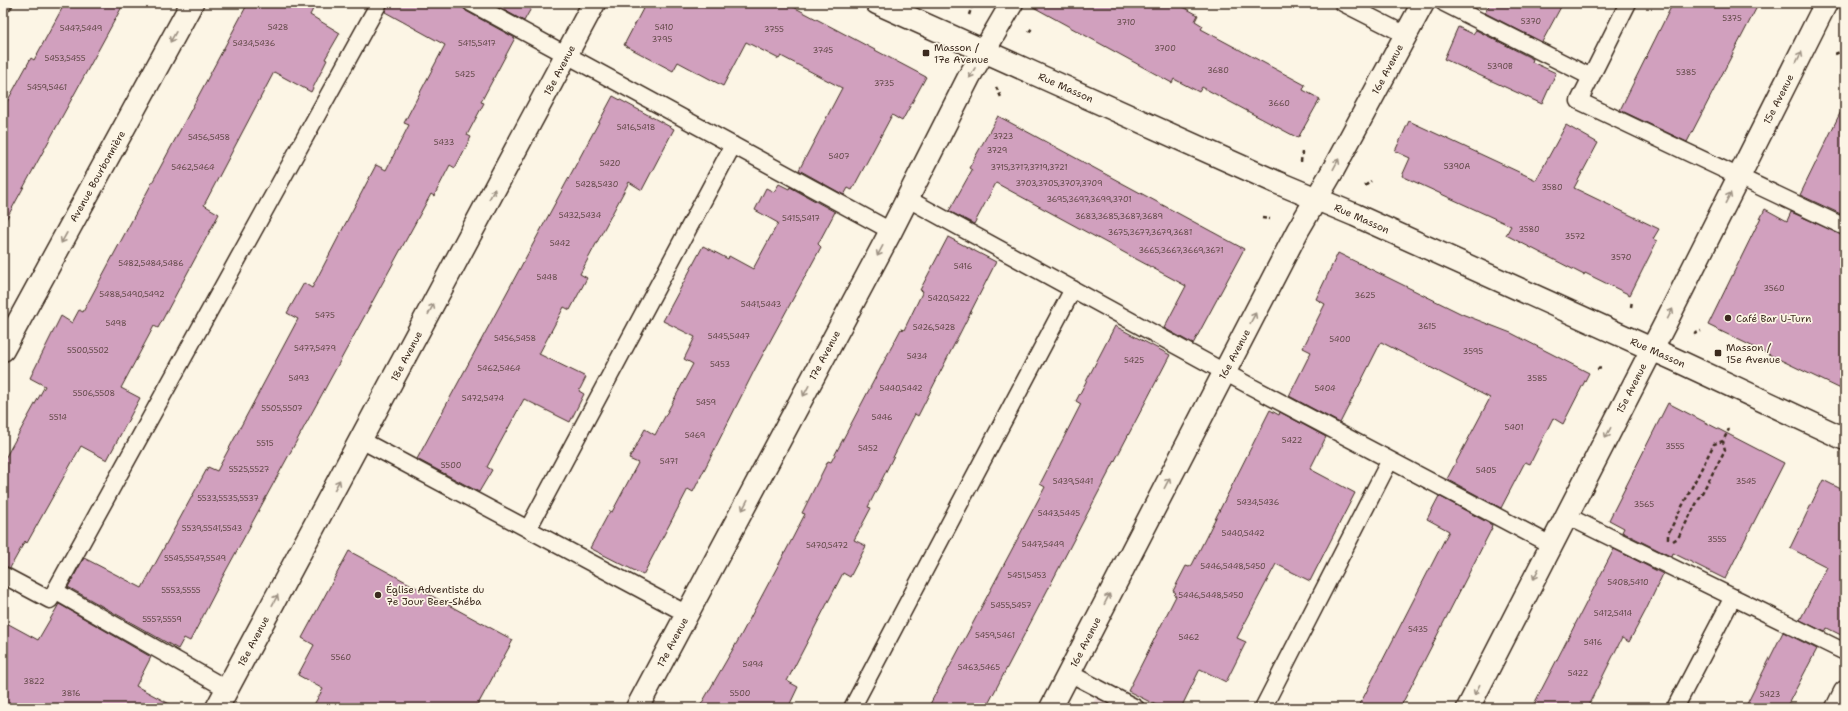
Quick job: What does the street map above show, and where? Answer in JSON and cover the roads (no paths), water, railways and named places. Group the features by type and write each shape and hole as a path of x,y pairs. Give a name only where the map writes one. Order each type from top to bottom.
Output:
{"street":[{"name":"Avenue Bourbonnière","path":"3,350 192,3"},
{"name":"18e Avenue","path":"217,708 594,3"},
{"name":"Rue Masson","path":"877,3 984,52 1008,60 1652,349 1845,439"},
{"name":"17e Avenue","path":"637,708 908,199 969,77 1012,3"},
{"name":"16e Avenue","path":"1051,708 1316,198 1423,3"},
{"name":"15e Avenue","path":"1468,708 1652,349 1826,3"},
{"path":"1837,708 1845,692"}],"lane":[{"path":"3,575 50,600 379,3"},
{"path":"471,3 891,231"},
{"path":"1343,3 1406,35"},
{"path":"1444,3 1591,77"},
{"path":"1628,3 1579,101 1845,227"},
{"path":"528,529 732,145"},
{"path":"908,199 1390,460 1551,545"},
{"path":"852,708 1073,289"},
{"path":"361,440 687,614"},
{"path":"1263,708 1390,460"},
{"path":"1566,516 1845,652"},
{"path":"55,592 227,689"},
{"path":"1676,708 1733,597"},
{"path":"1069,673 1136,708"}],"place":[{"name":"Masson / 17e Avenue","path":"926,53"},
{"name":"Café Bar U-Turn","path":"1728,318"},
{"name":"Masson / 15e Avenue","path":"1718,353"},
{"name":"Église Adventiste du 7e Jour Beer-Shéba","path":"378,595"}]}
